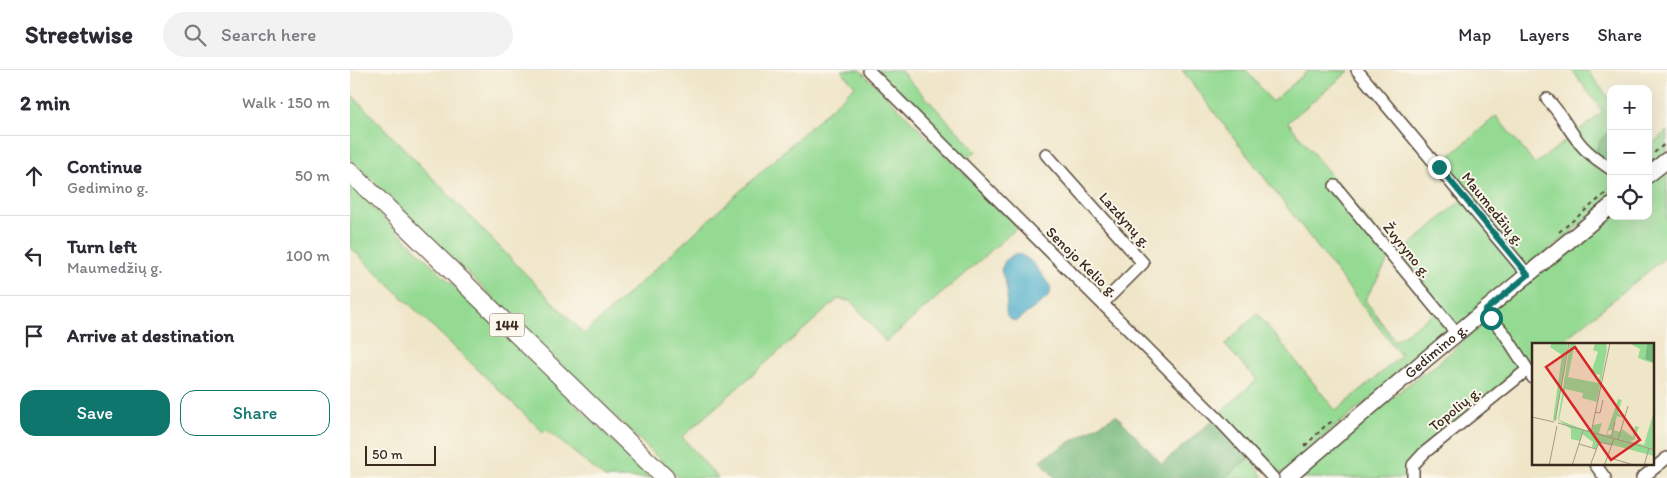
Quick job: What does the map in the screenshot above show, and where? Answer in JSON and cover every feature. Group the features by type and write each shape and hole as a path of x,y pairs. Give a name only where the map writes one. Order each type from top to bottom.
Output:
{"main road":[{"path":"1652,172 1667,160"},
{"name":"144","path":"350,172 665,478"},
{"name":"Gedimino g.","path":"1287,478 1607,209"}],"street":[{"name":"Senojo Kelio g.","path":"868,70 1220,420 1273,478"},
{"name":"Maumedžių g.","path":"1357,70 1528,275"},
{"path":"1547,99 1558,110 1582,146 1607,166"},
{"name":"Lazdynų g.","path":"1046,154 1143,263 1103,303"},
{"name":"Žvyryno g.","path":"1335,186 1457,334"},
{"path":"1485,311 1504,333 1530,374"},
{"name":"Topolių g.","path":"1413,478 1414,465 1424,453 1530,374"},
{"path":"1642,478 1667,458"},
{"path":"1596,466 1605,478"}],"path":[{"path":"1652,155 1667,142"}],"green space":[{"path":"841,70 860,70 1018,227 886,342 851,301 838,299 682,437 718,478 679,478 350,159 350,93 584,334 855,86"},
{"path":"874,70 900,70 976,151 966,161"},
{"path":"1182,70 1246,70 1272,102 1309,70 1349,71 1288,122 1393,252 1365,300 1395,341 1440,309 1399,255 1468,194 1443,162 1496,116 1535,164 1603,112 1572,70 1587,70 1607,96 1607,133 1598,147 1597,155 1607,161 1607,202 1331,430 1302,455 1289,470 1281,473 1272,471 1218,414 1257,380 1225,345 1257,313 1336,411 1401,356"},
{"path":"1667,131 1667,152 1652,164 1652,144"},
{"path":"1607,134 1607,161 1596,155 1596,151"},
{"path":"1667,160 1667,256 1560,343 1532,343 1532,366 1424,453 1413,478 1299,478 1406,386 1436,365 1477,329 1484,325 1494,327 1485,311 1607,209 1607,220 1652,220 1652,172"},
{"path":"350,185 651,478 605,478 547,430 544,433 350,247"},
{"path":"1116,415 1162,464 1213,420 1249,458 1224,478 1055,478 1040,460"},
{"path":"1249,458 1264,478 1224,478"}],"water":[{"path":"1014,254 1025,257 1030,261 1050,286 1051,290 1047,298 1017,321 1011,320 1006,314 1007,291 1001,270 1005,261"}],"route":[{"path":"1439,167 1528,275 1485,311 1491,318"}]}
